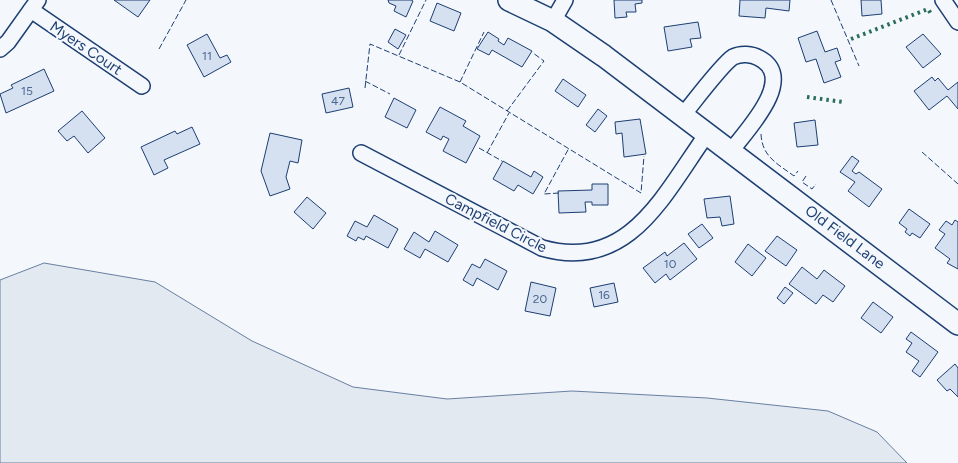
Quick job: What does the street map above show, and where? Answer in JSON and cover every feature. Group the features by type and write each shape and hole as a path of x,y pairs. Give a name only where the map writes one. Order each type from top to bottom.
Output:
{"street":[{"name":"Old Field Lane","path":"509,0 553,21 604,56 732,151 958,324"},
{"path":"553,21 565,0"},
{"path":"943,0 958,22"},
{"path":"0,49 8,42 34,5"},
{"name":"Myers Court","path":"34,5 142,86"},
{"path":"683,115 733,58 746,54 762,59 771,70 774,79 771,96 732,151"},
{"name":"Campfield Circle","path":"361,154 542,248 558,253 583,254 608,247 638,228 707,134"}],"shaded area":[{"path":"44,263 155,282 252,341 353,387 447,399 572,391 707,398 828,411 877,432 907,463 0,463 0,280"}],"building":[{"path":"114,0 150,0 138,17"},
{"path":"388,0 413,1 406,17 394,11 396,6 389,3"},
{"path":"614,0 642,0 642,3 635,4 636,12 626,12 627,17 615,18"},
{"path":"740,0 790,0 789,11 766,8 765,18 739,16"},
{"path":"861,0 881,0 882,14 862,16"},
{"path":"437,3 461,13 454,31 430,21"},
{"path":"698,22 701,38 690,39 692,47 668,51 664,27"},
{"path":"395,29 406,35 398,49 388,42"},
{"path":"817,31 825,52 837,48 841,60 835,62 841,77 824,83 816,59 806,62 798,38"},
{"path":"488,32 499,39 498,41 504,45 508,38 532,51 522,67 492,50 489,55 477,49"},
{"path":"207,34 220,58 227,55 231,62 204,77 187,45"},
{"path":"923,34 941,54 923,68 906,47"},
{"path":"44,69 54,91 6,113 0,94 13,88 11,85"},
{"path":"932,77 935,81 938,78 948,90 958,82 958,109 947,96 929,110 914,91"},
{"path":"563,79 586,95 578,107 555,91"},
{"path":"349,88 353,107 326,113 322,94"},
{"path":"394,98 416,110 407,128 385,117"},
{"path":"440,107 466,121 463,126 480,136 466,163 443,151 449,139 443,136 441,140 426,132"},
{"path":"598,109 607,116 595,132 586,125"},
{"path":"82,111 105,138 88,153 74,136 67,141 58,131"},
{"path":"640,119 646,154 624,157 622,133 616,134 615,122"},
{"path":"815,120 818,145 797,147 794,123"},
{"path":"192,127 200,144 164,160 168,168 154,175 141,147 175,131 177,134"},
{"path":"270,133 302,140 298,163 290,161 286,177 290,189 270,196 261,171"},
{"path":"852,156 859,161 852,171 856,174 859,172 882,189 869,207 848,191 855,182 840,172"},
{"path":"503,161 531,177 534,171 543,177 533,194 518,185 514,191 493,179"},
{"path":"592,184 608,184 608,205 592,205 592,202 585,202 586,212 559,213 558,191 592,190"},
{"path":"730,196 734,224 722,226 720,217 707,218 704,199"},
{"path":"307,197 326,213 313,229 294,212"},
{"path":"909,209 930,224 920,238 912,233 910,236 905,232 907,229 899,223"},
{"path":"374,215 398,229 388,248 366,236 364,240 358,237 356,241 347,236 355,221 367,227"},
{"path":"955,220 958,222 958,269 947,263 950,259 935,248 945,234 939,230 946,221 952,225"},
{"path":"702,224 713,238 699,248 688,234"},
{"path":"435,231 458,245 448,262 425,249 420,258 404,249 414,232 429,242"},
{"path":"777,236 797,250 786,266 765,251"},
{"path":"684,243 697,259 670,280 666,274 655,283 643,268 665,252 667,256"},
{"path":"748,244 766,258 752,276 735,262"},
{"path":"485,259 507,271 498,290 477,278 473,286 463,280 472,264 480,268"},
{"path":"802,267 817,279 824,270 845,286 833,302 823,295 816,304 789,284"},
{"path":"531,282 556,288 550,316 525,311"},
{"path":"614,283 618,302 594,307 590,288"},
{"path":"785,287 793,293 784,304 777,298"},
{"path":"873,302 893,317 881,333 861,318"},
{"path":"911,332 938,352 920,377 912,371 919,361 906,352 912,343 906,339"},
{"path":"955,364 958,368 958,397 950,389 947,391 937,380"}],"hedge":[{"path":"851,39 928,9 931,14"},
{"path":"807,97 843,102"}],"fence":[{"path":"159,49 186,0"},
{"path":"399,55 426,0"},
{"path":"831,0 859,66"},
{"path":"460,82 484,32"},
{"path":"365,88 370,44 460,82 641,193 644,156"},
{"path":"507,111 544,61 533,53"},
{"path":"365,81 390,94"},
{"path":"487,153 509,113"},
{"path":"761,134 764,149 772,159 794,176 798,171"},
{"path":"479,148 502,161"},
{"path":"559,193 544,194 569,148"},
{"path":"922,152 958,184"},
{"path":"806,176 802,182 812,189 816,184"}]}
